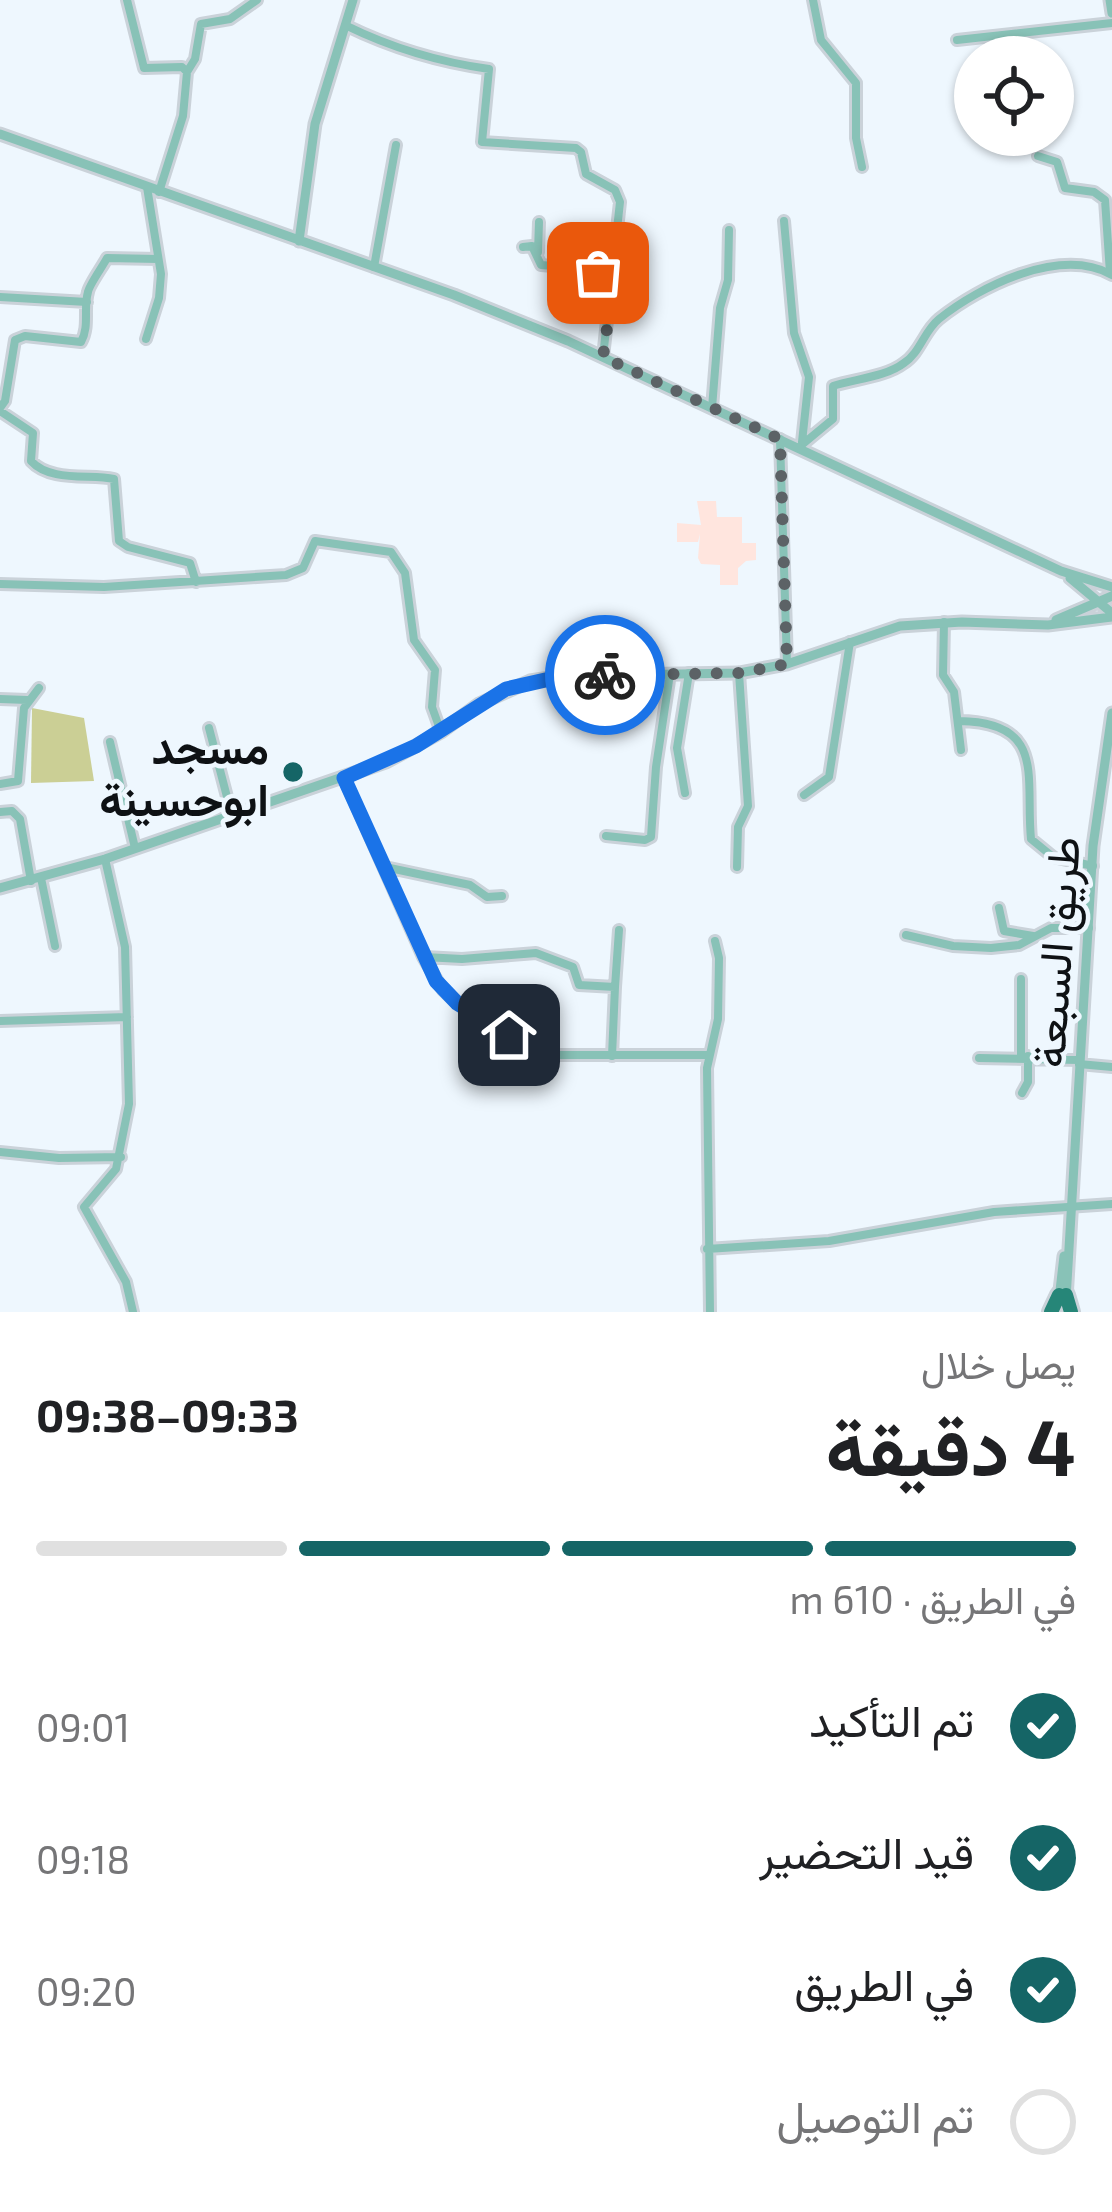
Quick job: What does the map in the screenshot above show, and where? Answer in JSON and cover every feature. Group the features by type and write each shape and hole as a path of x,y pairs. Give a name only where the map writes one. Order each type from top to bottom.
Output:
{"street":[{"path":"127,0 144,68 182,67 187,72"},
{"path":"159,192 183,116 187,72 195,58 201,24 230,19 257,0"},
{"path":"299,241 315,124 352,0"},
{"path":"813,0 821,40 856,83 856,138 862,167"},
{"path":"1110,0 1112,13"},
{"path":"993,36 1112,23"},
{"path":"347,26 384,45 417,51 440,62 489,68 480,137 485,145 554,145 581,152 586,174 611,186 619,196 603,357"},
{"path":"0,134 454,295 800,446 1061,571 1112,587"},
{"path":"374,267 395,145"},
{"path":"800,446 833,419 833,386 902,365 931,326 965,303 1008,280 1047,269 1094,266 1111,274 1105,200 1094,192 1065,188 1057,162 1037,156"},
{"path":"146,339 160,298 147,187"},
{"path":"784,221 794,333 809,377 800,446"},
{"path":"539,222 541,265 590,269 613,285"},
{"path":"712,408 720,308 728,280 729,230"},
{"path":"524,247 532,246 538,254"},
{"path":"158,259 107,258 101,274 89,286 86,337 81,342 25,336 15,340 0,409 33,433 32,461 37,468 114,479 119,541 190,563 196,582"},
{"path":"0,297 87,302"},
{"path":"780,439 787,664"},
{"path":"0,584 104,587 299,572 315,541 391,552 406,573 414,640 434,670 431,707 441,732"},
{"path":"1061,571 1112,615"},
{"path":"1038,625 1112,596"},
{"path":"0,888 105,859 386,762 441,732 479,704 530,681 563,676 739,673 787,664 901,626 944,622 1038,625 1112,615"},
{"path":"944,622 943,675 953,689 961,750"},
{"path":"804,795 829,776 850,641"},
{"path":"737,867 738,827 748,806 739,673"},
{"path":"606,836 651,837 670,674"},
{"path":"685,793 677,748 689,674"},
{"path":"0,784 19,779 27,700 39,688"},
{"path":"0,700 27,700"},
{"name":"طريق السبعة","path":"1062,1306 1099,788 1112,713"},
{"path":"959,721 992,726 1021,743 1028,757 1031,839 1053,856 1093,866"},
{"path":"208,728 232,816"},
{"path":"110,742 135,848"},
{"path":"344,778 423,957 451,998 540,1052 580,1057 708,1055"},
{"path":"1099,788 1112,789"},
{"path":"0,812 12,811 20,819 55,946"},
{"path":"105,859 124,947 129,1104 116,1169 84,1207 126,1282 133,1312"},
{"path":"384,867 470,884 487,897 502,896"},
{"path":"999,908 1004,931 1034,937"},
{"path":"906,935 970,948 1019,945 1051,928 1089,928"},
{"path":"612,1055 619,930"},
{"path":"710,1312 708,1055 718,1019 716,941"},
{"path":"423,957 546,954 576,970 579,985 615,987"},
{"path":"1021,979 1028,1082 1022,1093"},
{"path":"0,1021 127,1017"},
{"path":"979,1058 1024,1056 1112,1067"},
{"path":"0,1152 121,1157"},
{"path":"707,1249 830,1240 1071,1202 1112,1204"}],"shaded area":[{"path":"697,501 716,501 717,517 742,517 742,543 756,543 756,560 738,568 738,585 720,585 720,565 701,564 700,534 698,542 677,542 677,523 701,525"}],"green space":[{"path":"32,708 84,718 94,781 31,783"}],"way so far":[{"path":"598,273 613,285 603,357 780,439 787,664 739,673 605,675"}],"place":[{"name":"مسجد ابوحسينة","path":"293,772"}],"route":[{"path":"509,1035 457,1003 436,981 344,778 416,746 506,689 563,676 605,675"}]}
